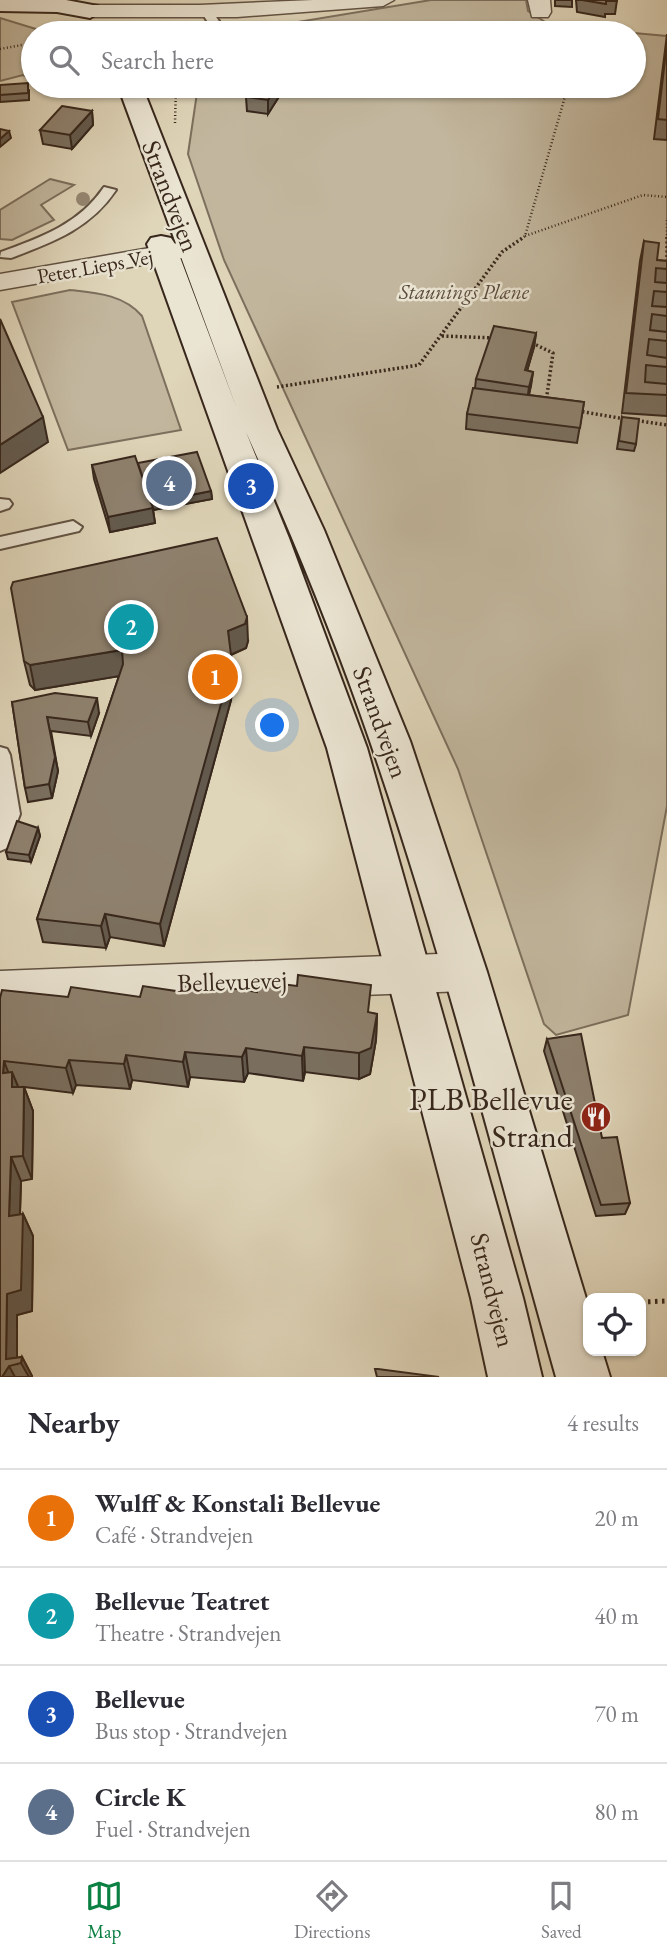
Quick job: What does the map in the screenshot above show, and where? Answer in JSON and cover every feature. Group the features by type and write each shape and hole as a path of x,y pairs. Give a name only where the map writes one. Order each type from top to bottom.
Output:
{"main road":[{"path":"0,4 57,5 87,15"},
{"name":"Strandvejen","path":"109,98 118,123"},
{"name":"Strandvejen","path":"133,98 177,251 290,534 390,741 464,972 583,1377"},
{"name":"Strandvejen","path":"151,217 177,251 248,391 261,429 515,1377"}],"street":[{"path":"87,15 208,13 383,0"},
{"name":"Peter Lieps Vej","path":"10,280 177,251"},
{"name":"Bellevuevej","path":"0,990 464,972"}],"lane":[{"path":"208,13 213,21"},
{"path":"10,280 3,254 66,233 100,205 109,190"},
{"path":"0,543 74,527"},
{"path":"0,755 10,814 0,842"}],"path":[{"path":"0,49 21,45"},
{"path":"525,236 565,98"},
{"path":"248,391 419,365 502,252 525,236 643,195 667,197"},
{"path":"667,220 667,260"},
{"path":"442,336 500,338"},
{"path":"521,341 546,347 553,353 554,363 545,401 551,404"},
{"path":"569,410 667,425"},
{"path":"646,1302 667,1301"}],"green space":[{"path":"431,0 526,0 528,11 544,21 304,21"},
{"path":"0,18 21,24 21,76 0,81"},
{"name":"Staunings Plæne","path":"646,34 667,36 667,806 628,1015 556,1035 544,1024 458,769 224,260 188,154 196,98 646,98"},
{"path":"50,179 74,185 41,205 54,220 12,240 0,239 0,210"},
{"path":"70,290 119,299 142,316 181,430 68,450 12,302"}],"building":[{"path":"582,0 617,1 606,1 606,4"},
{"path":"667,43 667,120 658,119"},
{"path":"21,84 21,94 0,95 0,85"},
{"path":"62,106 92,111 70,135 40,130"},
{"path":"0,129 9,131 0,139"},
{"path":"644,241 659,243 657,260 667,261 667,269 656,268 655,282 667,283 667,292 654,291 652,306 667,307 667,316 652,314 650,330 667,332 667,341 649,339 647,355 667,358 667,367 646,365 645,382 667,384 667,395 626,393"},
{"path":"0,319 43,417 0,445"},
{"path":"494,326 536,333 525,370 533,372 529,387 476,379"},
{"path":"473,388 584,402 580,428 467,414"},
{"path":"622,417 639,419 636,444 619,441"},
{"path":"197,452 211,491 151,503 138,463"},
{"path":"135,456 153,508 108,517 92,465"},
{"path":"217,538 247,617 245,624 228,631 231,655 229,675 160,924 105,914 101,926 37,919 123,664 122,650 30,665 24,661 11,588 13,582"},
{"path":"55,693 97,698 88,722 47,717 55,757 49,784 25,788 12,702"},
{"path":"17,821 38,828 29,855 6,852"},
{"path":"298,975 371,985 368,1012 377,1014 371,1048 359,1053 304,1047 302,1056 246,1048 242,1057 185,1052 183,1062 126,1055 124,1064 69,1060 66,1068 4,1061 3,1073 12,1072 12,1087 24,1087 23,1156 11,1157 9,1216 23,1214 21,1290 7,1294 6,1359 22,1357 21,1363 9,1366 0,1377 2,990 68,997 71,987 140,997 143,986 183,992 185,982 257,992 256,981 297,986"},
{"path":"581,1034 602,1138 617,1137 630,1203 601,1205 547,1039"},
{"path":"375,1369 378,1369 439,1377 377,1377"}],"place":[{"name":"Circle K","path":"169,483"},
{"name":"Bellevue","path":"251,486"},
{"name":"Bellevue Teatret","path":"131,627"},
{"name":"Wulff & Konstali Bellevue","path":"215,677"},
{"name":"PLB Bellevue Strand","path":"596,1117"}]}
